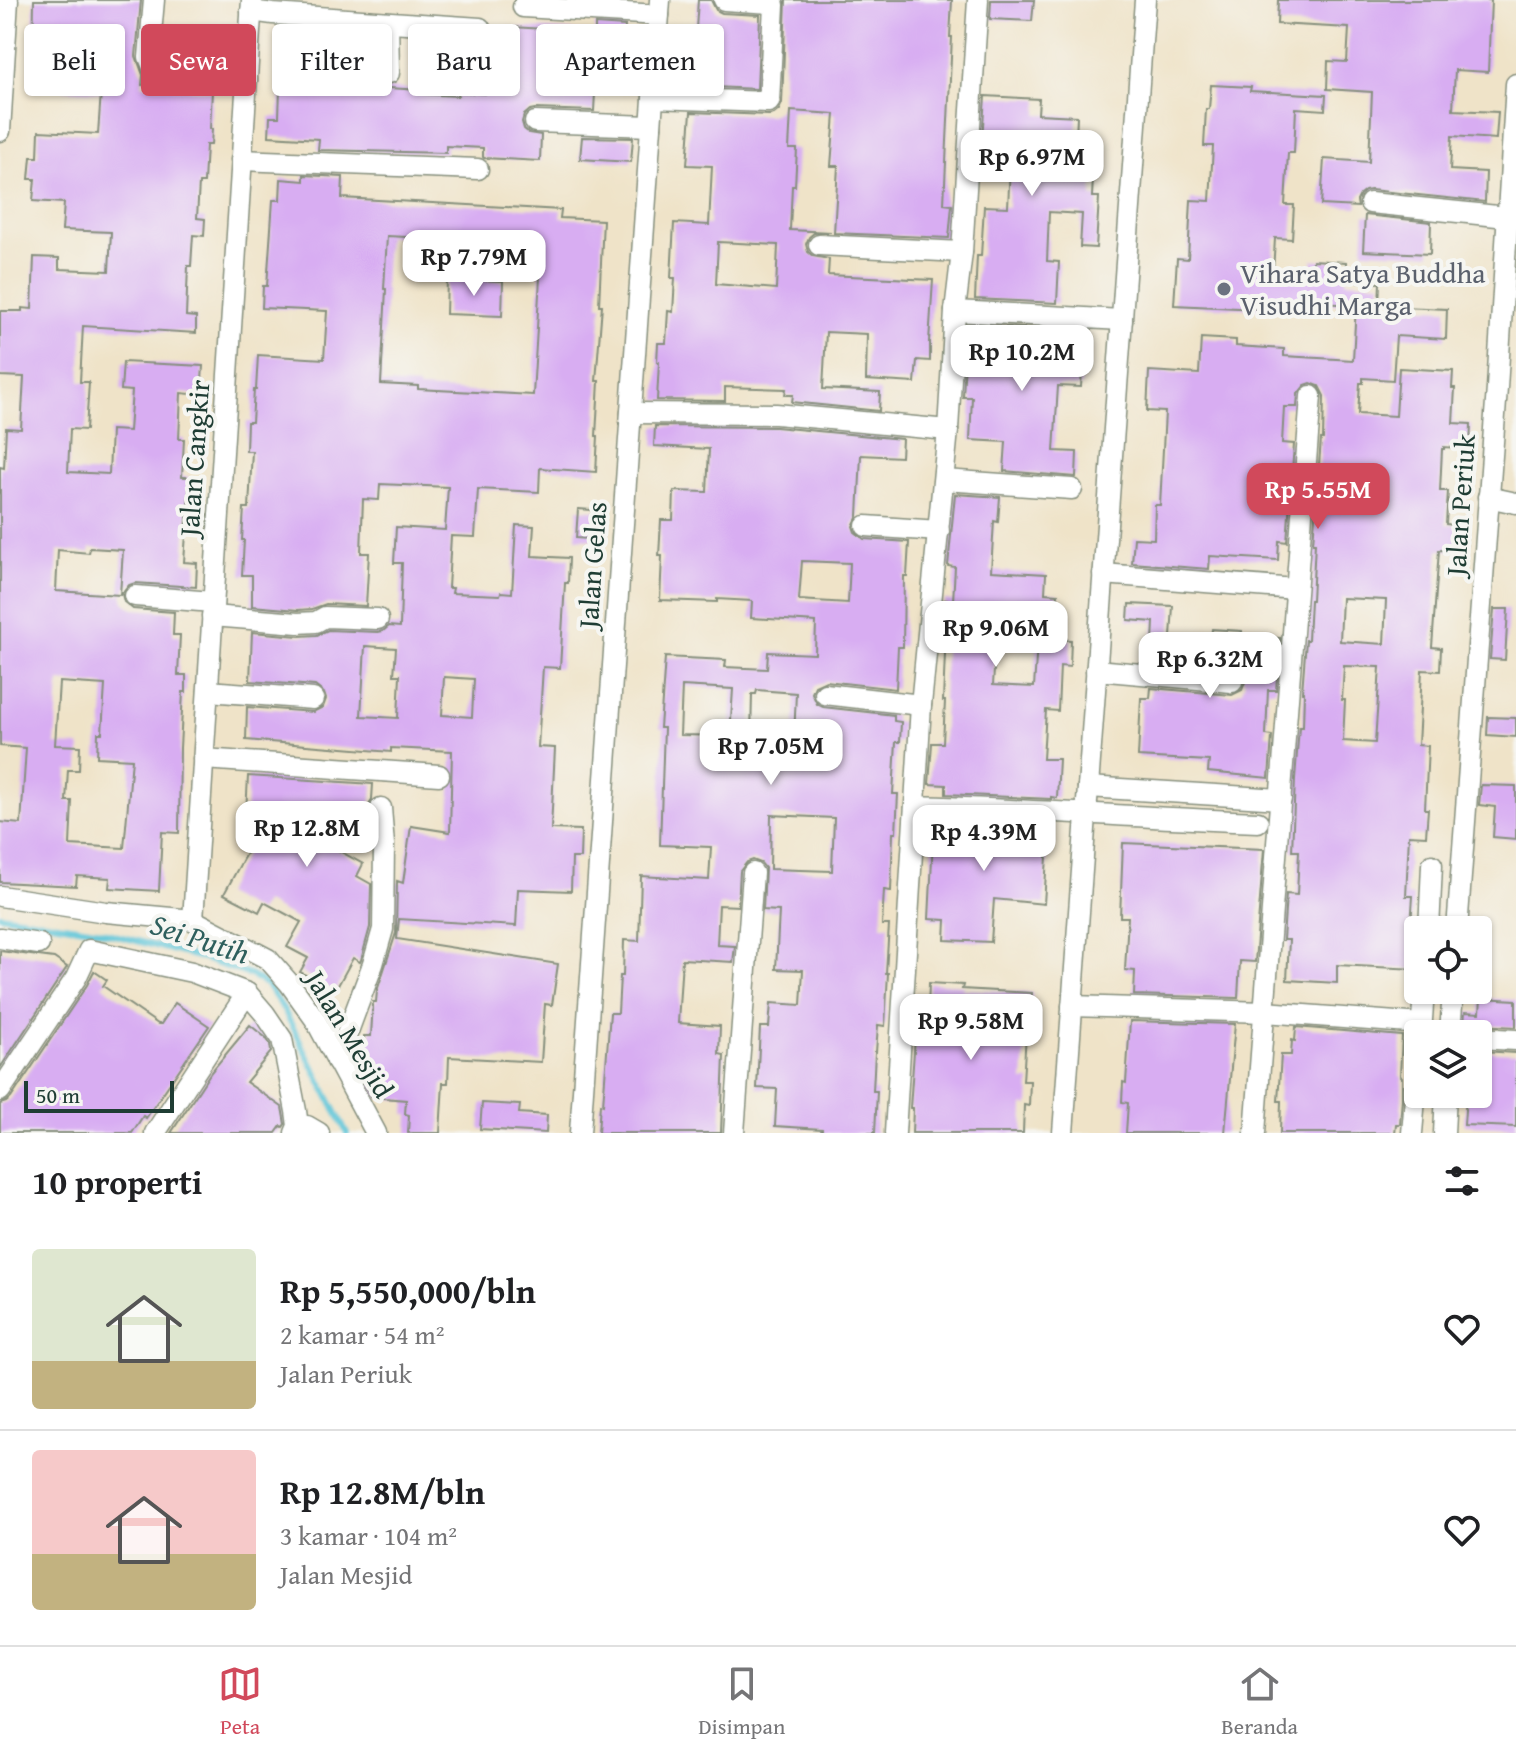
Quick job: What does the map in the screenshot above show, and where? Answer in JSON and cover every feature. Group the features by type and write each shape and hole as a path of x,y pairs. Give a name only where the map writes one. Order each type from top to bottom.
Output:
{"street":[{"path":"0,131 8,0"},
{"path":"152,24 154,0"},
{"path":"653,98 769,102 774,5 724,0"},
{"path":"895,1133 921,705 944,480 978,0"},
{"path":"1063,1133 1145,0"},
{"path":"251,5 419,24"},
{"path":"523,7 660,7"},
{"name":"Jalan Gelas","path":"580,1133 660,7"},
{"name":"Jalan Periuk","path":"1458,916 1488,497 1506,389 1510,266 1507,217 1513,177 1516,84"},
{"name":"Jalan Cangkir","path":"193,920 246,96"},
{"path":"535,122 651,126"},
{"path":"241,160 478,169"},
{"path":"1370,203 1507,217"},
{"path":"819,245 962,252"},
{"path":"955,311 1122,320"},
{"path":"1255,1133 1311,396"},
{"path":"631,413 776,414 948,430"},
{"path":"944,480 1072,489"},
{"path":"1488,497 1516,503"},
{"path":"866,526 939,531"},
{"path":"1103,574 1295,589"},
{"path":"135,596 298,623 316,622 325,617 378,619"},
{"path":"1096,670 1232,682"},
{"path":"208,691 313,699"},
{"path":"825,694 921,705"},
{"path":"203,759 439,775"},
{"path":"1088,787 1281,799"},
{"path":"915,806 1258,822"},
{"path":"337,1061 383,929 381,808"},
{"path":"1430,916 1432,865"},
{"path":"734,1133 753,873"},
{"name":"Jalan Mesjid","path":"0,896 106,912 193,920 268,959 315,1019 376,1133"},
{"path":"0,938 39,944"},
{"path":"0,1091 76,978 89,950 192,972 247,993 282,1039 297,1129 307,1126 319,1133"},
{"path":"155,1133 247,993"},
{"path":"1072,1006 1265,1012 1404,1027"},
{"path":"1492,1039 1516,1040"},
{"path":"1412,1133 1414,1108"},
{"path":"1444,1133 1445,1108"}],"building":[{"path":"34,0 141,0 136,56 141,70 141,96 212,96 211,145 206,145 204,183 199,183 197,218 205,219 204,236 193,235 191,266 188,266 186,316 196,317 196,333 83,326 80,382 89,382 86,430 70,429 68,472 109,474 111,430 129,431 132,391 121,390 123,362 203,366 201,395 181,393 179,439 184,439 182,477 190,477 184,562 197,563 196,587 135,583 122,594 124,602 133,609 174,612 173,635 180,635 178,675 186,675 180,748 179,833 162,832 159,891 109,888 110,878 77,876 76,886 0,882 0,822 21,824 26,748 0,746 0,467 4,468 6,428 21,429 24,377 0,376 0,311 32,309 34,257 59,258 59,269 109,271 111,232 62,230 64,203 33,201 35,179 29,179 31,157 38,157 39,131 98,134 101,96 125,96 125,24 34,24","holes":["90,548 123,550 120,595 56,591 58,550 89,553","59,682 105,685 97,757 132,759 124,848 70,845 72,801 66,801 68,770 79,770 80,746 55,745"]},
{"path":"698,0 711,0 716,10 722,13 760,15 757,89 724,87 724,24 696,24"},
{"path":"786,0 952,0 944,204 952,205 949,238 834,233 838,166 831,166 835,114 791,111 789,149 797,149 790,230 831,232 814,233 809,237 806,244 808,252 829,259 828,275 933,280 930,361 917,360 915,383 866,380 867,334 826,332 823,389 880,392 879,411 792,402 793,395 785,395 786,389 725,387 725,401 657,400 658,343 666,343 668,311 673,312 674,223 709,225 712,166 687,165 691,112 769,115 779,110 782,103","holes":["718,242 778,245 776,289 716,284"]},
{"path":"991,0 1034,0 1032,21 990,19"},
{"path":"1278,0 1491,0 1488,72 1455,70 1453,110 1498,112 1496,139 1452,136 1450,170 1486,172 1485,202 1371,190 1360,195 1358,207 1321,205 1324,159 1369,162 1372,92 1327,89 1328,61 1347,62 1349,28 1277,24"},
{"path":"520,28 536,29 536,96 595,96 594,111 535,109 524,115 524,129 541,135 540,161 484,158 483,148 446,146 446,153 318,150 319,139 269,136 270,117 279,117 280,96 392,96 392,88 408,89 408,96 520,96"},
{"path":"1211,85 1251,87 1250,91 1326,95 1325,110 1296,108 1294,153 1288,153 1285,205 1294,205 1292,239 1275,238 1273,273 1312,275 1313,260 1346,262 1346,281 1380,283 1379,306 1447,309 1446,339 1396,336 1393,380 1363,378 1358,414 1396,416 1399,368 1453,371 1453,423 1471,424 1470,449 1442,449 1440,491 1448,491 1446,524 1467,526 1466,551 1439,550 1432,647 1441,648 1440,671 1422,670 1418,745 1428,746 1425,809 1428,809 1426,836 1409,835 1406,896 1413,896 1412,916 1404,916 1404,968 1337,965 1337,983 1287,980 1289,940 1283,940 1286,894 1297,895 1299,851 1292,851 1295,779 1299,727 1303,727 1302,692 1323,439 1324,396 1319,386 1311,383 1305,385 1298,394 1297,407 1284,407 1282,443 1294,444 1287,542 1279,541 1278,560 1210,556 1209,569 1132,563 1134,538 1154,539 1155,505 1160,505 1165,412 1147,411 1149,371 1199,374 1201,338 1236,340 1236,346 1284,349 1284,356 1353,360 1356,305 1302,302 1302,311 1174,305 1177,258 1188,259 1191,200 1210,201 1213,146 1204,146 1206,109 1209,109","holes":["1342,598 1386,600 1384,644 1340,641","1344,666 1380,667 1375,743 1343,741"]},
{"path":"985,96 1039,99 1038,114 1077,116 1076,140 1095,141 1092,197 1099,197 1096,248 1080,247 1082,214 1049,212 1047,261 1059,262 1057,303 975,299 984,206 1008,207 1010,165 985,164 986,140 982,140"},
{"path":"582,137 633,138 631,162 580,159"},
{"path":"304,175 343,177 342,198 561,210 560,218 603,220 599,305 602,305 596,381 599,381 596,472 540,468 539,492 478,489 475,537 451,536 448,588 453,588 452,593 512,593 516,525 534,526 532,556 569,558 560,668 543,667 538,747 555,748 551,829 581,830 580,858 572,858 571,891 518,889 516,926 399,919 397,939 558,964 552,1005 545,1004 541,1062 449,1057 448,1083 443,1083 440,1133 408,1133 406,1100 372,1097 363,1081 363,1054 364,1036 371,1036 373,1002 376,1002 396,933 397,881 403,883 411,826 450,832 452,751 391,748 391,752 246,740 247,707 313,712 323,707 326,699 315,686 250,681 252,632 299,636 317,635 328,630 378,632 389,626 400,627 402,563 394,563 396,527 445,530 448,487 380,484 379,500 363,499 361,553 369,553 366,606 326,604 298,610 252,606 252,575 242,575 242,540 244,508 249,508 252,451 246,451 247,422 252,422 258,355 324,359 327,311 262,308 263,286 267,286 273,200 280,200 281,179 304,181","holes":["387,236 542,244 533,395 381,384","365,646 396,648 394,675 400,675 398,718 361,716","444,677 474,679 472,717 442,715"]},
{"path":"1365,215 1431,222 1430,254 1363,251"},
{"path":"447,279 503,281 502,316 446,314"},
{"path":"972,325 1081,331 1081,387 1058,386 1054,451 1077,452 1076,477 1004,471 1006,442 970,440 972,397 963,397 965,360 970,360"},
{"path":"655,426 775,427 902,439 901,457 861,455 858,516 853,526 864,539 909,542 907,576 904,576 903,647 898,647 896,689 826,681 815,686 812,693 817,704 823,707 894,715 894,721 901,722 900,742 896,742 893,794 898,794 891,891 884,890 882,925 889,925 888,973 885,1026 878,1025 875,1052 875,1133 822,1133 822,1129 775,1126 777,1089 757,1088 760,1027 769,1027 771,1003 801,1005 803,970 776,969 779,911 763,910 765,868 753,860 740,871 738,906 719,905 717,945 735,946 733,962 682,959 678,1023 720,1026 719,1054 724,1055 721,1133 598,1133 610,1013 618,1013 624,940 639,941 641,876 709,880 711,847 660,845 664,728 660,728 665,657 726,660 725,667 767,669 768,652 815,654 816,622 751,618 752,601 660,600 661,520 673,520 674,491 707,492 709,449 654,446","holes":["802,561 850,563 848,603 799,600","682,686 733,689 730,736 680,735","757,690 796,693 794,738 751,737 752,694 756,694","771,815 834,818 832,871 770,869"]},
{"path":"955,494 1000,497 998,522 994,521 991,571 1046,574 1045,593 1058,594 1056,639 1071,640 1070,667 1060,666 1058,711 1046,710 1043,759 1059,759 1057,798 946,794 946,785 929,784 932,743 943,743 945,600 953,601 955,567 948,566","holes":["996,640 1037,643 1034,687 993,685"]},
{"path":"578,509 605,511 602,540 576,538"},
{"path":"1129,604 1173,606 1171,637 1211,639 1212,629 1242,631 1242,636 1280,638 1276,690 1268,690 1266,735 1272,736 1269,778 1208,772 1209,761 1138,757 1141,698 1150,698 1151,688 1232,695 1242,690 1245,682 1240,672 1234,669 1152,662 1154,622 1128,620"},
{"path":"1494,609 1508,609 1505,660 1490,659"},
{"path":"1488,717 1516,718 1516,737 1487,735"},
{"path":"248,776 373,784 368,808 358,807 336,849 363,864 357,876 371,884 370,927 361,960 353,958 335,991 300,972 308,958 287,947 301,922 264,902 259,912 224,894 249,848 239,843 245,832"},
{"path":"1481,785 1516,786 1516,839 1493,837 1495,807 1479,805"},
{"path":"932,820 1049,825 1044,904 994,899 991,942 945,940 946,920 929,919"},
{"path":"1123,843 1264,849 1255,962 1240,961 1238,998 1134,995 1135,971 1125,970 1128,917 1120,917"},
{"path":"0,951 54,958 67,967 0,1068"},
{"path":"94,971 107,980 103,986 158,1024 175,1003 209,1026 146,1118 143,1116 132,1133 0,1133 0,1104 11,1098"},
{"path":"929,983 963,985 962,989 1032,993 1023,1081 1030,1081 1029,1106 1024,1105 1023,1133 912,1133 913,1108 910,1108 917,1009 928,1009"},
{"path":"1492,999 1516,1000 1516,1027 1492,1026 1492,1020 1464,1020 1465,1012 1480,1013 1481,1004 1492,1004"},
{"path":"1130,1021 1235,1024 1225,1133 1126,1133 1128,1103 1122,1102"},
{"path":"250,1025 266,1038 271,1052 246,1082 282,1107 283,1127 276,1133 171,1133 211,1072"},
{"path":"1296,1027 1402,1036 1402,1099 1400,1124 1396,1124 1395,1133 1280,1133 1281,1101 1278,1101 1281,1055 1291,1055"},
{"path":"1492,1052 1516,1053 1516,1127 1464,1125 1465,1108 1492,1108"},
{"path":"482,1103 520,1105 519,1113 547,1115 546,1133 480,1129"}],"waterway":[{"name":"Sei Putih","path":"0,915 96,930 197,957 250,975 267,985 284,1010 347,1133"}],"place":[{"name":"Vihara Satya Buddha Visudhi Marga","path":"1224,289"}]}
